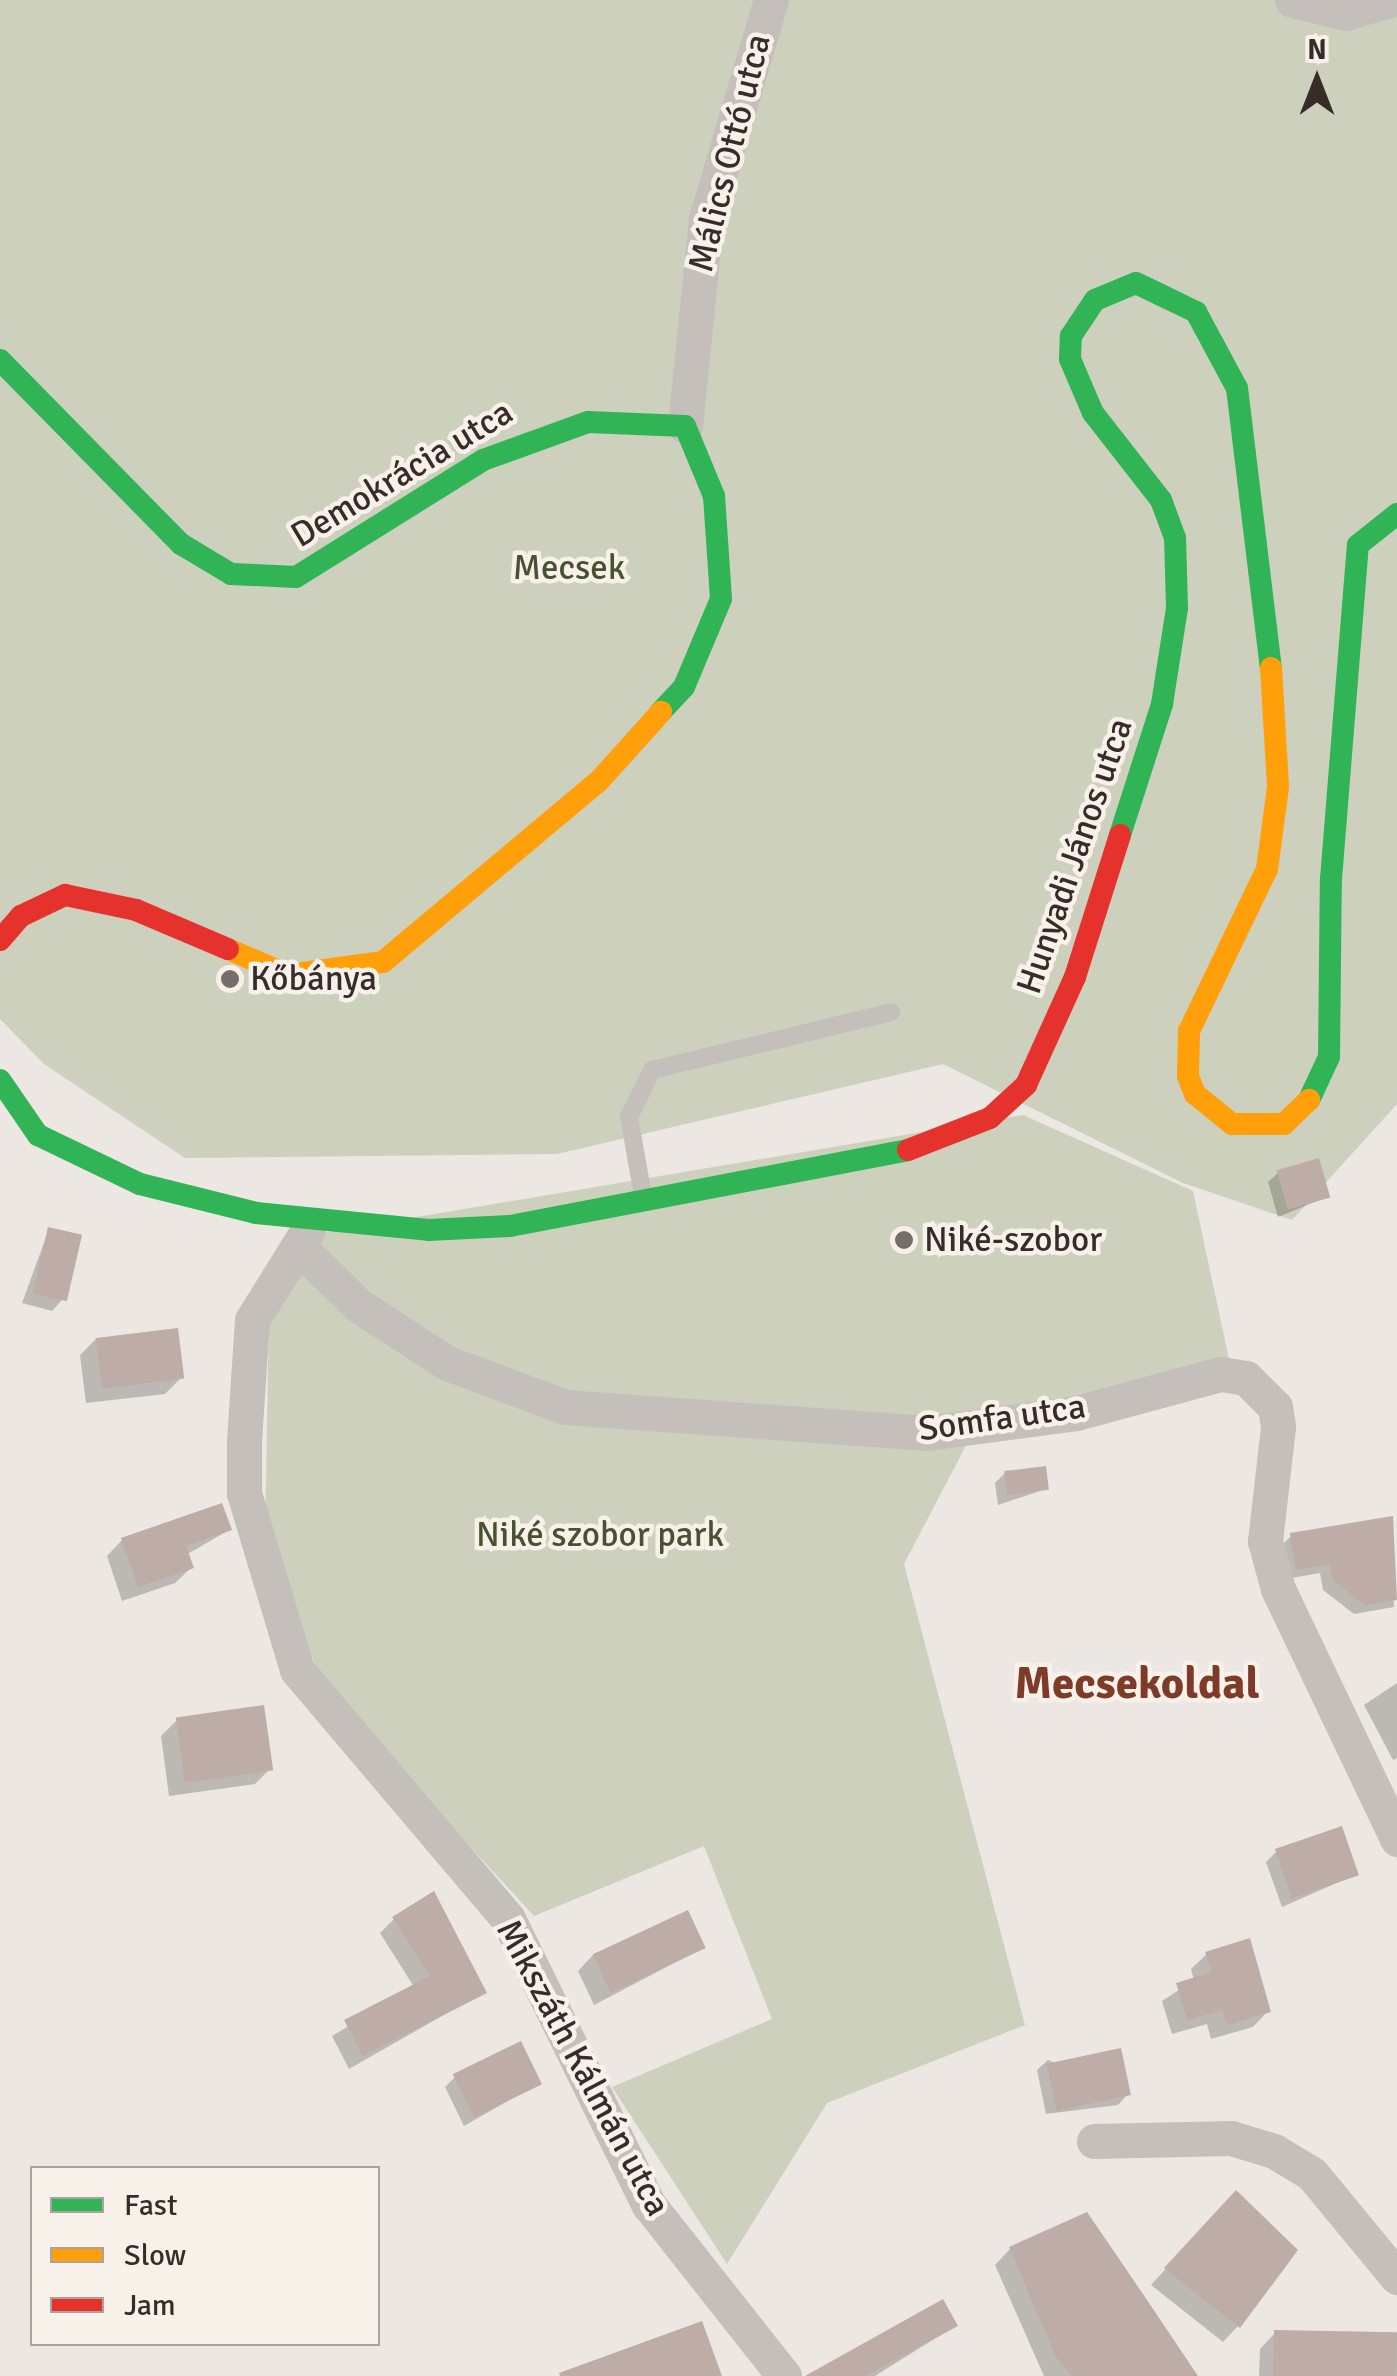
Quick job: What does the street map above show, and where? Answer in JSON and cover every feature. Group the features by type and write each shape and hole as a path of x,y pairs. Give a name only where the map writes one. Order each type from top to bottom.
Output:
{"street":[{"name":"Málics Ottó utca","path":"685,426 706,218 771,0"},
{"path":"1292,0 1345,13 1390,0"},
{"name":"Hunyadi János utca","path":"0,1080 38,1136 82,1163 192,1201 307,1234 510,1226 644,1197 898,1154 990,1118 1026,1085 1133,813 1177,608 1174,538 1161,500 1093,413 1070,360 1072,336 1094,300 1136,283 1196,312 1228,363 1256,495 1278,787 1267,869 1189,1031 1188,1076 1195,1094 1232,1124 1268,1129 1297,1116 1328,1057 1330,879 1355,562 1367,532 1397,514"},
{"name":"Demokrácia utca","path":"0,360 181,544 231,574 262,580 296,577 544,431 588,422 685,426"},
{"path":"0,940 21,916 65,895 136,910 288,975 383,962 422,937 598,781 684,688 704,651 724,558 714,496 685,426"},
{"name":"Somfa utca","path":"307,1234 358,1305 447,1363 565,1407 928,1433 1076,1413 1221,1374 1246,1378 1275,1408 1278,1426 1266,1541 1278,1589 1397,1838"},
{"name":"Mikszáth Kálmán utca","path":"307,1234 252,1320 244,1442 244,1493 297,1670 508,1919 649,2205 784,2376"},
{"path":"1094,2141 1230,2138 1274,2152 1312,2174 1397,2277"}],"lane":[{"path":"644,1197 629,1118 652,1070 891,1012"}],"green space":[{"name":"Mecsek","path":"0,0 1397,0 1397,1104 1292,1220 1183,1183 943,1064 557,1154 185,1158 44,1064 0,1019"},
{"name":"Niké szobor park","path":"1023,1115 1193,1191 1229,1359 972,1434 904,1564 1025,2025 827,2103 727,2264 612,2087 772,2019 704,1846 534,1916 325,1689 265,1541 269,1313 316,1234"}],"building":[{"path":"1319,1158 1330,1197 1288,1210 1277,1170"},
{"path":"48,1227 82,1235 67,1301 33,1293"},
{"path":"178,1328 184,1379 102,1389 96,1338"},
{"path":"1046,1466 1049,1490 1007,1495 1004,1471"},
{"path":"222,1503 232,1530 186,1546 194,1568 138,1587 121,1538"},
{"path":"1393,1516 1397,1600 1364,1605 1333,1580 1329,1564 1296,1570 1290,1533"},
{"path":"264,1705 273,1770 185,1783 176,1717"},
{"path":"1342,1826 1359,1875 1292,1898 1275,1849"},
{"path":"434,1891 487,1993 363,2056 344,2020 430,1976 392,1917"},
{"path":"688,1910 706,1948 611,1992 593,1954"},
{"path":"1250,1938 1271,2012 1227,2025 1222,2010 1187,2020 1176,1983 1212,1972 1205,1952"},
{"path":"521,2041 542,2084 474,2117 453,2074"},
{"path":"1121,2048 1131,2095 1057,2111 1047,2064"},
{"path":"1236,2190 1298,2250 1240,2328 1164,2268"},
{"path":"1087,2212 1198,2376 1072,2376 1056,2357 1009,2247"},
{"path":"943,2299 958,2326 865,2376 805,2376"},
{"path":"702,2321 722,2376 560,2376 559,2373"},
{"path":"1274,2330 1397,2332 1396,2376 1273,2376"}],"traffic: fast":[{"path":"1120,835 1162,704 1177,608 1175,538 1161,500 1093,413 1070,359 1071,336 1095,300 1136,283 1196,312 1237,388 1271,668"},
{"path":"0,360 181,544 231,574 296,577 483,460 588,422 685,426 714,496 721,599 684,687 661,712"},
{"path":"1309,1100 1329,1057 1331,879 1358,545 1397,514"},
{"path":"0,1080 38,1135 140,1184 256,1213 428,1230 510,1226 908,1150"}],"traffic: slow":[{"path":"1271,668 1278,787 1267,869 1189,1031 1188,1076 1195,1094 1232,1124 1284,1124 1309,1100"},
{"path":"228,949 288,975 383,962 599,781 661,712"}],"traffic: jam":[{"path":"908,1150 990,1118 1026,1085 1075,977 1120,835"},
{"path":"0,940 21,916 65,895 136,910 228,949"}],"place":[{"name":"Kőbánya","path":"230,979"},
{"name":"Niké-szobor","path":"904,1240"}],"district":[{"name":"Mecsekoldal","path":"1137,1684"}]}
